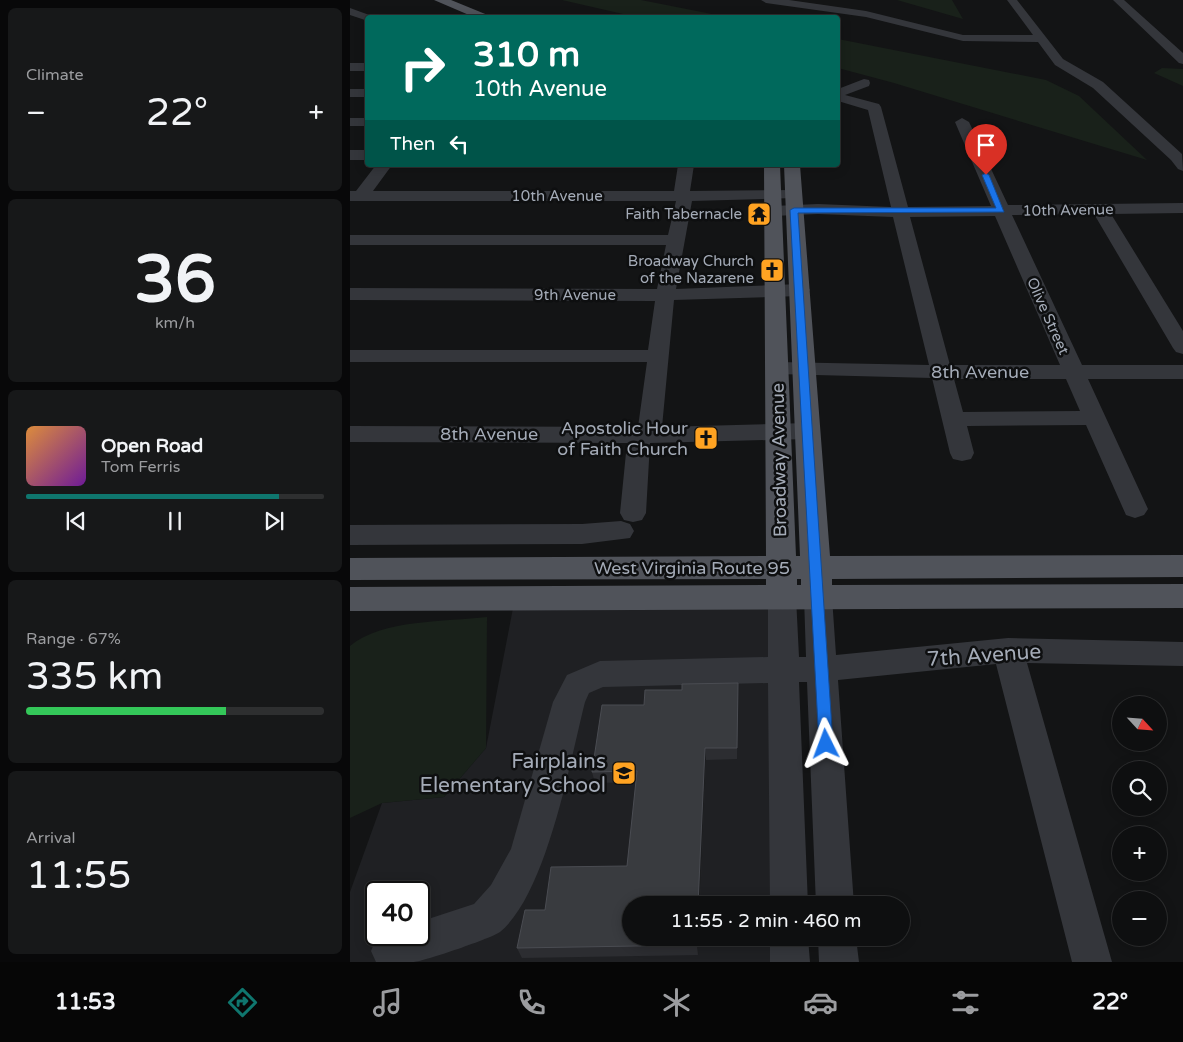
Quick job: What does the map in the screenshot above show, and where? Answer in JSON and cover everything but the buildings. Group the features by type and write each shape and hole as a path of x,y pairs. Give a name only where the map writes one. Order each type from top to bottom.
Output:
{"main road":[{"path":"440,0 481,15"},
{"path":"426,2 462,15"},
{"name":"Broadway Avenue","path":"773,167 784,202 800,290 817,582"},
{"name":"Broadway Avenue","path":"782,582 775,291 784,202 792,167"},
{"name":"West Virginia Route 95","path":"817,582 1183,566"},
{"name":"West Virginia Route 95","path":"350,569 817,582 1183,596"},
{"name":"West Virginia Route 95","path":"350,599 782,582"}],"street":[{"path":"766,0 866,14 963,38 1040,39"},
{"path":"1012,0 1058,62 1098,85 1177,157 1183,166"},
{"path":"1118,0 1183,60"},
{"path":"350,10 365,17"},
{"path":"350,25 365,25"},
{"path":"350,67 365,67"},
{"path":"840,94 864,83"},
{"path":"350,93 365,92"},
{"path":"840,96 874,108 962,453"},
{"path":"350,122 365,122"},
{"name":"Olive Street","path":"962,122 1134,509"},
{"path":"350,155 365,155"},
{"path":"355,196 382,167"},
{"path":"350,535 582,534 627,522 659,356 665,295 676,240 686,167"},
{"name":"10th Avenue","path":"355,196 683,196 784,202 818,209 900,212 1183,208"},
{"path":"1099,209 1183,348"},
{"path":"350,240 676,240"},
{"name":"9th Avenue","path":"350,294 665,295 800,290"},
{"path":"350,356 659,356"},
{"name":"8th Avenue","path":"777,368 940,372 1183,372"},
{"path":"953,419 1094,418"},
{"name":"8th Avenue","path":"350,434 644,435 807,431"},
{"name":"Broadway Avenue","path":"782,582 789,896"},
{"name":"Broadway Avenue","path":"817,582 835,896"},
{"path":"1008,650 1092,962"},
{"name":"7th Avenue","path":"391,951 486,919 504,898 527,856 569,702 578,684 600,674 822,669 1008,650 1183,654"},
{"path":"789,946 790,962"},
{"path":"838,946 839,962"}],"shaded area":[{"path":"562,0 641,0 717,15 627,15"},
{"path":"897,0 952,0 963,19"},
{"path":"840,39 1046,80 1079,96 1147,160 894,83 840,69"},
{"path":"1162,68 1183,69 1183,86 1154,73"},
{"name":"Fairplains Elementary School","path":"780,602 785,896 622,896 622,946 785,946 786,962 350,962 350,892 382,803 444,797 486,748 514,603"},
{"path":"487,617 486,748 444,797 382,803 350,818 350,646 363,637 397,626"}],"place":[{"name":"Faith Tabernacle","path":"759,214"},
{"name":"Broadway Church of the Nazarene","path":"772,270"},
{"name":"Apostolic Hour of Faith Church","path":"706,438"},
{"name":"Fairplains Elementary School","path":"624,773"}],"route":[{"path":"826,744 794,210 900,212 1001,210 986,175"}]}
